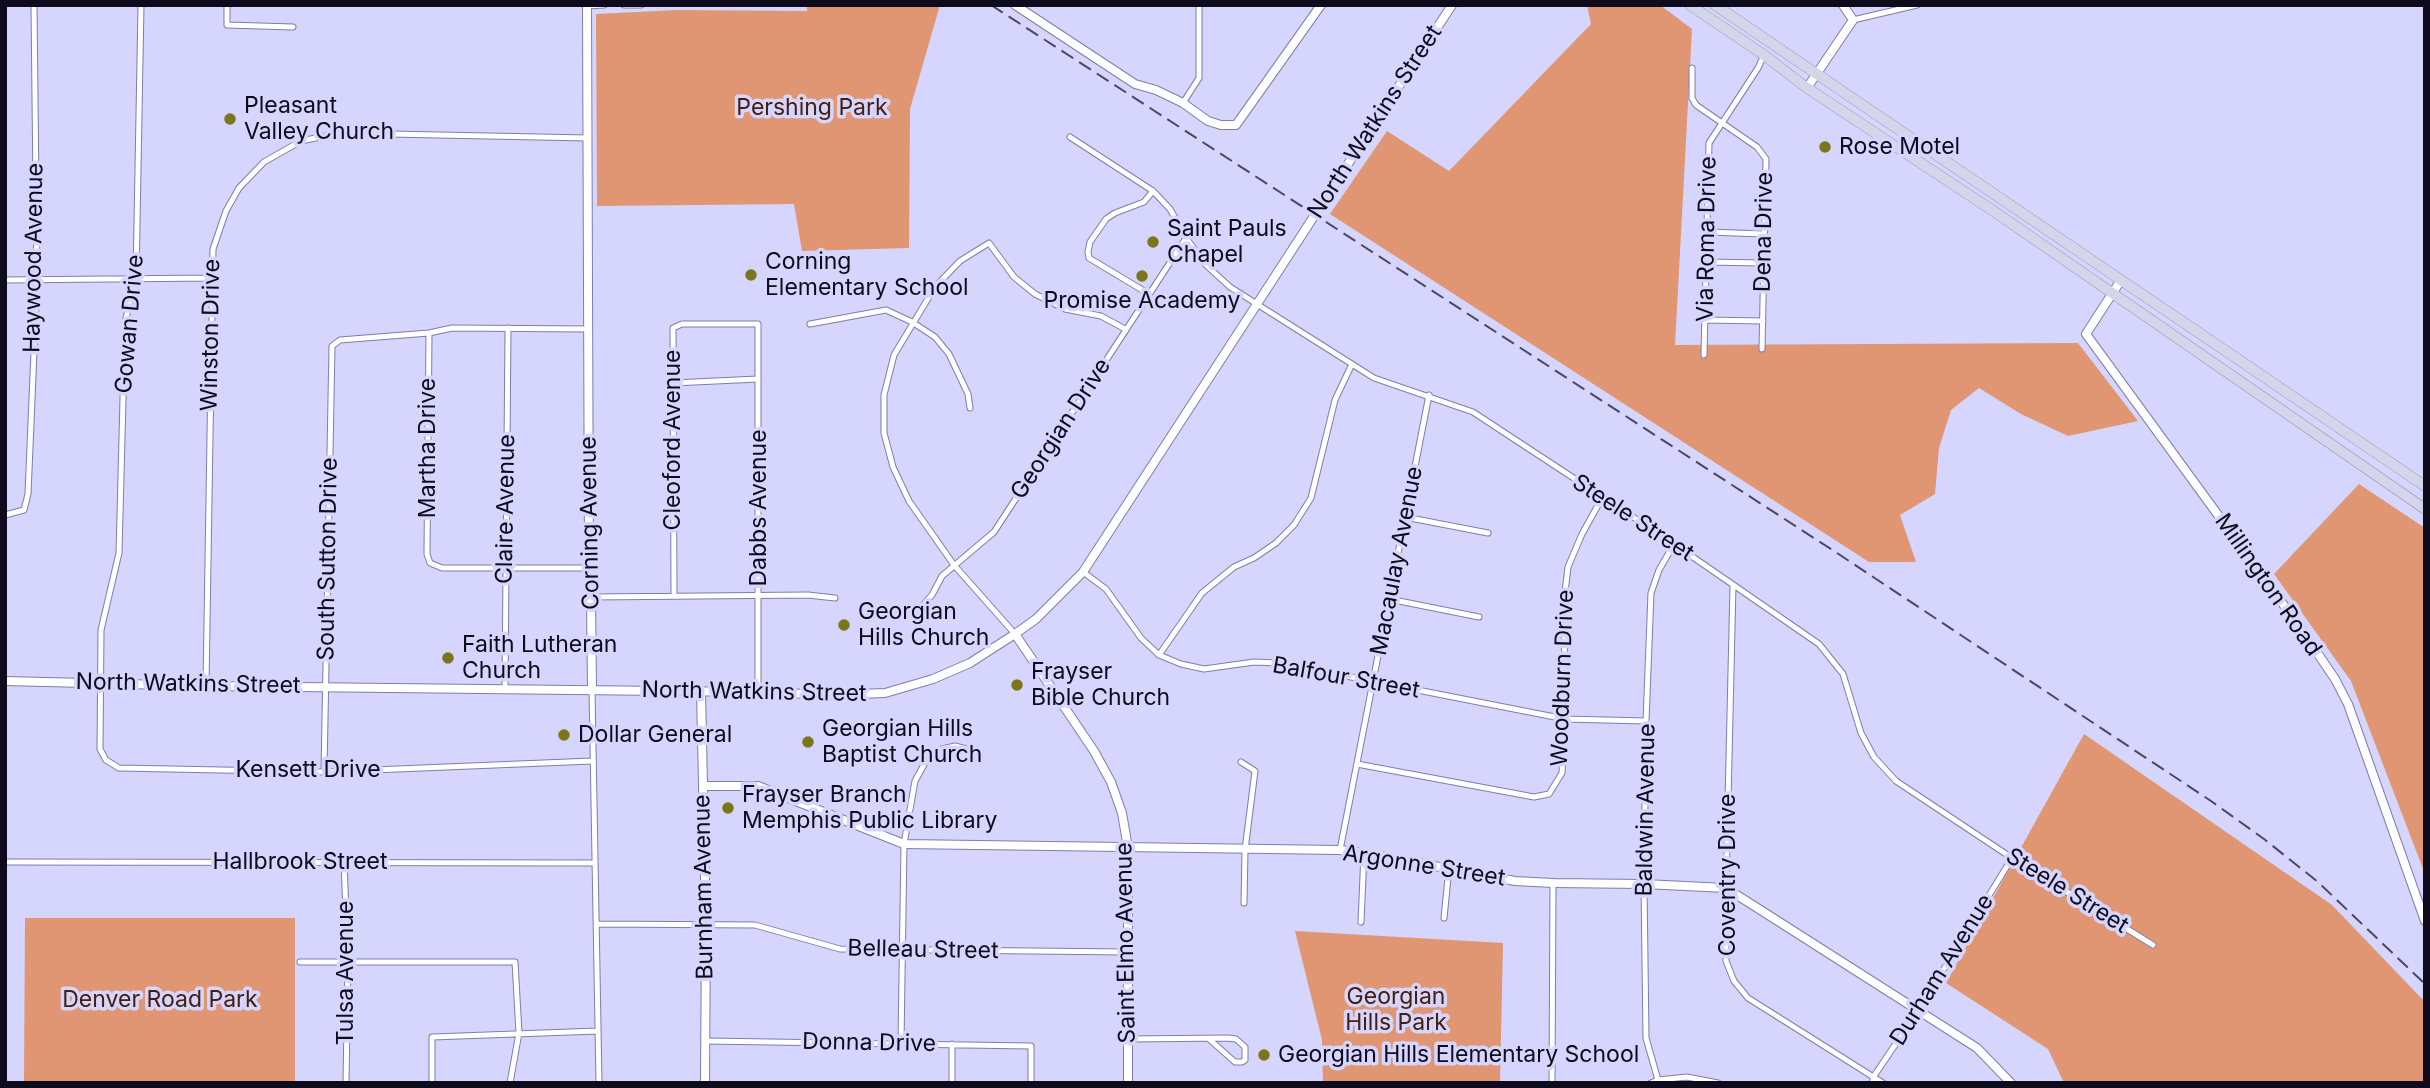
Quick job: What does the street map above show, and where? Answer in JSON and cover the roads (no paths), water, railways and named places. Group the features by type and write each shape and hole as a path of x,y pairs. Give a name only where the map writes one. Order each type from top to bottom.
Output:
{"highway":[{"path":"1690,5 1807,88 2425,509"},
{"path":"1706,16 1714,5 2425,486"},
{"path":"1750,46 1758,34"}],"street":[{"name":"Haywood Avenue","path":"5,515 24,510 29,494 37,280 34,5"},
{"name":"Gowan Drive","path":"100,682 101,630 120,553 125,321 136,278 141,5"},
{"path":"227,5 227,25 293,27"},
{"path":"587,6 604,5"},
{"path":"624,5 641,5"},
{"path":"1015,5 1135,84 1156,90 1183,103 1208,121 1221,125 1236,125 1321,5"},
{"path":"1183,103 1199,78 1199,5"},
{"name":"North Watkins Street","path":"5,681 834,695 885,693 933,679 970,663 1036,619 1083,572 1452,5"},
{"path":"1843,5 1853,20"},
{"path":"1807,88 1853,20 1917,5"},
{"name":"Corning Avenue","path":"587,6 589,568 592,597 592,761 599,1083"},
{"name":"Via Roma Drive","path":"1704,355 1709,144 1764,55"},
{"name":"Dena Drive","path":"1692,68 1692,98 1696,105 1757,147 1766,159 1762,349"},
{"name":"Winston Drive","path":"206,686 211,278 213,249 226,211 239,188 264,162 301,141 340,133 588,138"},
{"name":"Steele Street","path":"1070,137 1153,191 1170,209 1206,265 1230,287 1374,378 1473,412 1674,544 1819,644 1843,674 1861,733 1874,757 1896,781 2012,858 2153,945"},
{"path":"1149,294 1089,258 1088,252 1090,242 1107,219 1115,213 1144,202 1153,191"},
{"path":"1707,232 1764,234"},
{"name":"Georgian Drive","path":"922,606 932,595 942,576 994,532 1186,237"},
{"name":"Saint Elmo Avenue","path":"1125,329 1101,316 1065,309 1035,294 1014,277 989,243 960,261 934,287 912,322 894,355 884,395 884,433 893,467 909,500 954,565 1015,634 1094,751 1111,782 1122,813 1128,849 1128,1083"},
{"path":"1706,262 1764,263"},
{"path":"5,280 211,278"},
{"name":"Millington Road","path":"2122,280 2086,334 2276,594 2334,679 2348,704 2425,921"},
{"path":"810,324 886,310 912,322 935,337 949,354 968,394 970,408"},
{"path":"1706,320 1763,321"},
{"name":"Cleoford Avenue","path":"674,596 673,328 682,324 758,324"},
{"name":"Dabbs Avenue","path":"758,324 758,692"},
{"path":"429,333 452,328 589,329"},
{"name":"Claire Avenue","path":"505,689 509,328"},
{"name":"South Sutton Drive","path":"324,772 332,346 340,340 429,333"},
{"name":"Martha Drive","path":"429,333 427,554 430,563 442,568 505,568"},
{"path":"1159,655 1202,593 1234,567 1254,558 1276,543 1294,525 1311,498 1335,400 1352,364"},
{"path":"673,383 758,379"},
{"name":"Macaulay Avenue","path":"1340,850 1429,396"},
{"name":"Woodburn Drive","path":"1357,764 1534,797 1549,794 1562,773 1565,719 1564,601 1569,567 1582,534 1602,498"},
{"path":"1405,517 1488,533"},
{"name":"Baldwin Avenue","path":"1658,1080 1646,1038 1646,721 1651,593 1659,570 1674,544"},
{"path":"505,568 589,568"},
{"name":"Balfour Street","path":"1083,572 1106,589 1141,638 1159,655 1181,664 1203,669 1254,662 1280,663 1565,719 1646,721"},
{"name":"Coventry Drive","path":"1733,586 1726,961 1734,981 1748,998 1883,1083"},
{"path":"592,597 835,598"},
{"path":"1390,599 1479,617"},
{"name":"Kensett Drive","path":"100,682 100,750 106,760 119,768 324,772 592,761"},
{"name":"Burnham Avenue","path":"701,692 706,924 705,1083"},
{"path":"901,1043 904,844 915,781 926,761 942,749 955,746 978,752"},
{"path":"1241,762 1255,771 1245,850 1244,903"},
{"name":"Argonne Street","path":"703,786 758,786 904,844 1340,850 1515,881 1726,888 1977,1048 2011,1083"},
{"path":"1361,922 1364,853"},
{"name":"Durham Avenue","path":"1873,1079 2012,858"},
{"name":"Hallbrook Street","path":"5,862 595,863"},
{"name":"Tulsa Avenue","path":"344,862 348,962 346,1083"},
{"path":"1444,918 1449,868"},
{"path":"1552,1083 1553,883"},
{"name":"Belleau Street","path":"597,924 755,925 839,949 1127,952"},
{"path":"300,962 514,962 519,1034 510,1083"},
{"path":"432,1083 432,1037 598,1031"},
{"path":"1128,1039 1228,1038 1242,1042 1245,1047 1245,1060 1235,1062 1209,1039"},
{"name":"Donna Drive","path":"706,1041 1031,1046 1031,1083"},
{"path":"951,1083 952,1044"},
{"path":"1651,1083 1688,1077 1718,1083"}],"railway":[{"path":"991,5 1837,553 2211,801 2318,882 2425,984"}],"place":[{"name":"Pleasant Valley Church","path":"230,119"},
{"name":"Rose Motel","path":"1825,147"},
{"name":"Saint Pauls Chapel","path":"1153,242"},
{"name":"Corning Elementary School","path":"751,275"},
{"name":"Promise Academy","path":"1142,276"},
{"name":"Georgian Hills Church","path":"844,625"},
{"name":"Faith Lutheran Church","path":"448,658"},
{"name":"Frayser Bible Church","path":"1017,685"},
{"name":"Dollar General","path":"564,735"},
{"name":"Georgian Hills Baptist Church","path":"808,742"},
{"name":"Frayser Branch Memphis Public Library","path":"728,808"},
{"name":"Georgian Hills Elementary School","path":"1264,1055"}],"park label":[{"name":"Pershing Park","path":"812,108"},
{"name":"Denver Road Park","path":"160,1000"},
{"name":"Georgian Hills Park","path":"1396,1010"}]}
